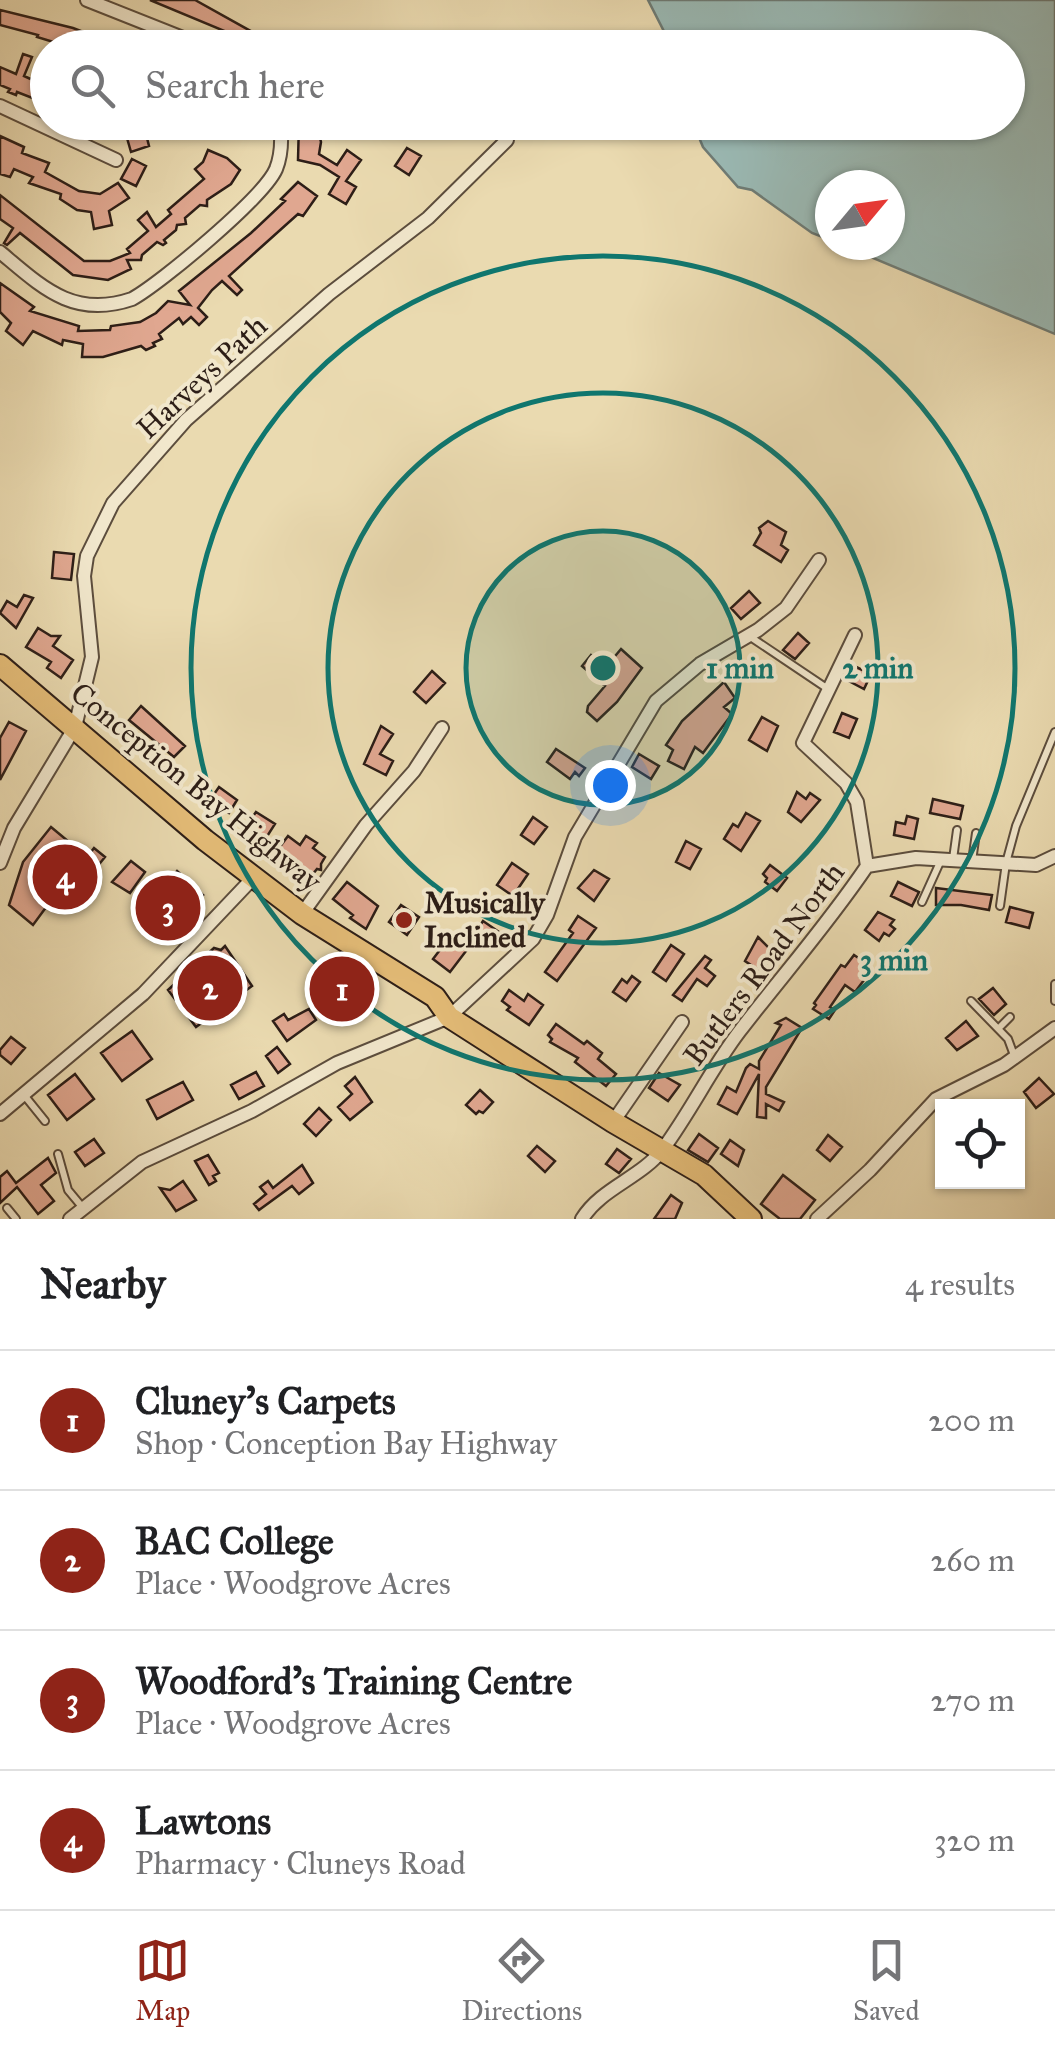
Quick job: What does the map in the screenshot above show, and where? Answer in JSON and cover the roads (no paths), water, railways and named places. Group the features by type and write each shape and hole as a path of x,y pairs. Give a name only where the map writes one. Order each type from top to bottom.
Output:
{"main road":[{"name":"Conception Bay Highway","path":"0,664 205,840 302,914 436,997 449,1016 612,1122 704,1176 751,1219"}],"street":[{"path":"88,0 163,30"},
{"path":"0,106 30,120"},
{"path":"73,140 116,160"},
{"path":"0,252 38,284 68,302 93,306 132,299 259,195 275,170 280,140"},
{"name":"Harveys Path","path":"0,863 14,828 75,728 92,657 84,576 87,556 113,503 186,420 329,294 428,218 508,140"},
{"path":"70,1219 88,1214 142,1162 252,1111 337,1063 449,1016 533,939 547,915 575,837 656,701 700,664 786,608 819,560"},
{"path":"856,635 802,743 846,783 858,802 867,866"},
{"path":"302,914 442,728"},
{"name":"Butlers Road North","path":"582,1219 592,1204 643,1170 662,1151 737,1035 831,920 867,866 916,858 1036,865 1055,857"},
{"path":"0,1114 143,994 255,876"},
{"path":"612,1122 682,1022"},
{"path":"817,1219 870,1170 936,1099 1015,1058 1055,1028"}],"lane":[{"path":"748,636 828,689"},
{"path":"1000,906 1016,826 1055,732"},
{"path":"922,902 947,859 957,830"},
{"path":"972,861 976,833"},
{"path":"1055,984 1055,1001"},
{"path":"971,1001 1008,1039 1015,1058"},
{"path":"998,1028 1010,1017"},
{"path":"24,1094 45,1122"},
{"path":"58,1154 68,1190 88,1214"},
{"path":"7,1208 16,1219"}],"water":[{"path":"648,0 1055,0 1055,334 878,260 905,260 905,170 815,170 815,234 752,190 738,187 700,140 1025,140 1025,30 663,30"}],"place":[{"name":"Lawtons","path":"65,877"},
{"name":"Woodford's Training Centre","path":"168,908"},
{"name":"Musically Inclined","path":"404,920"},
{"name":"BAC College","path":"210,988"},
{"name":"Cluney's Carpets","path":"342,989"}]}
